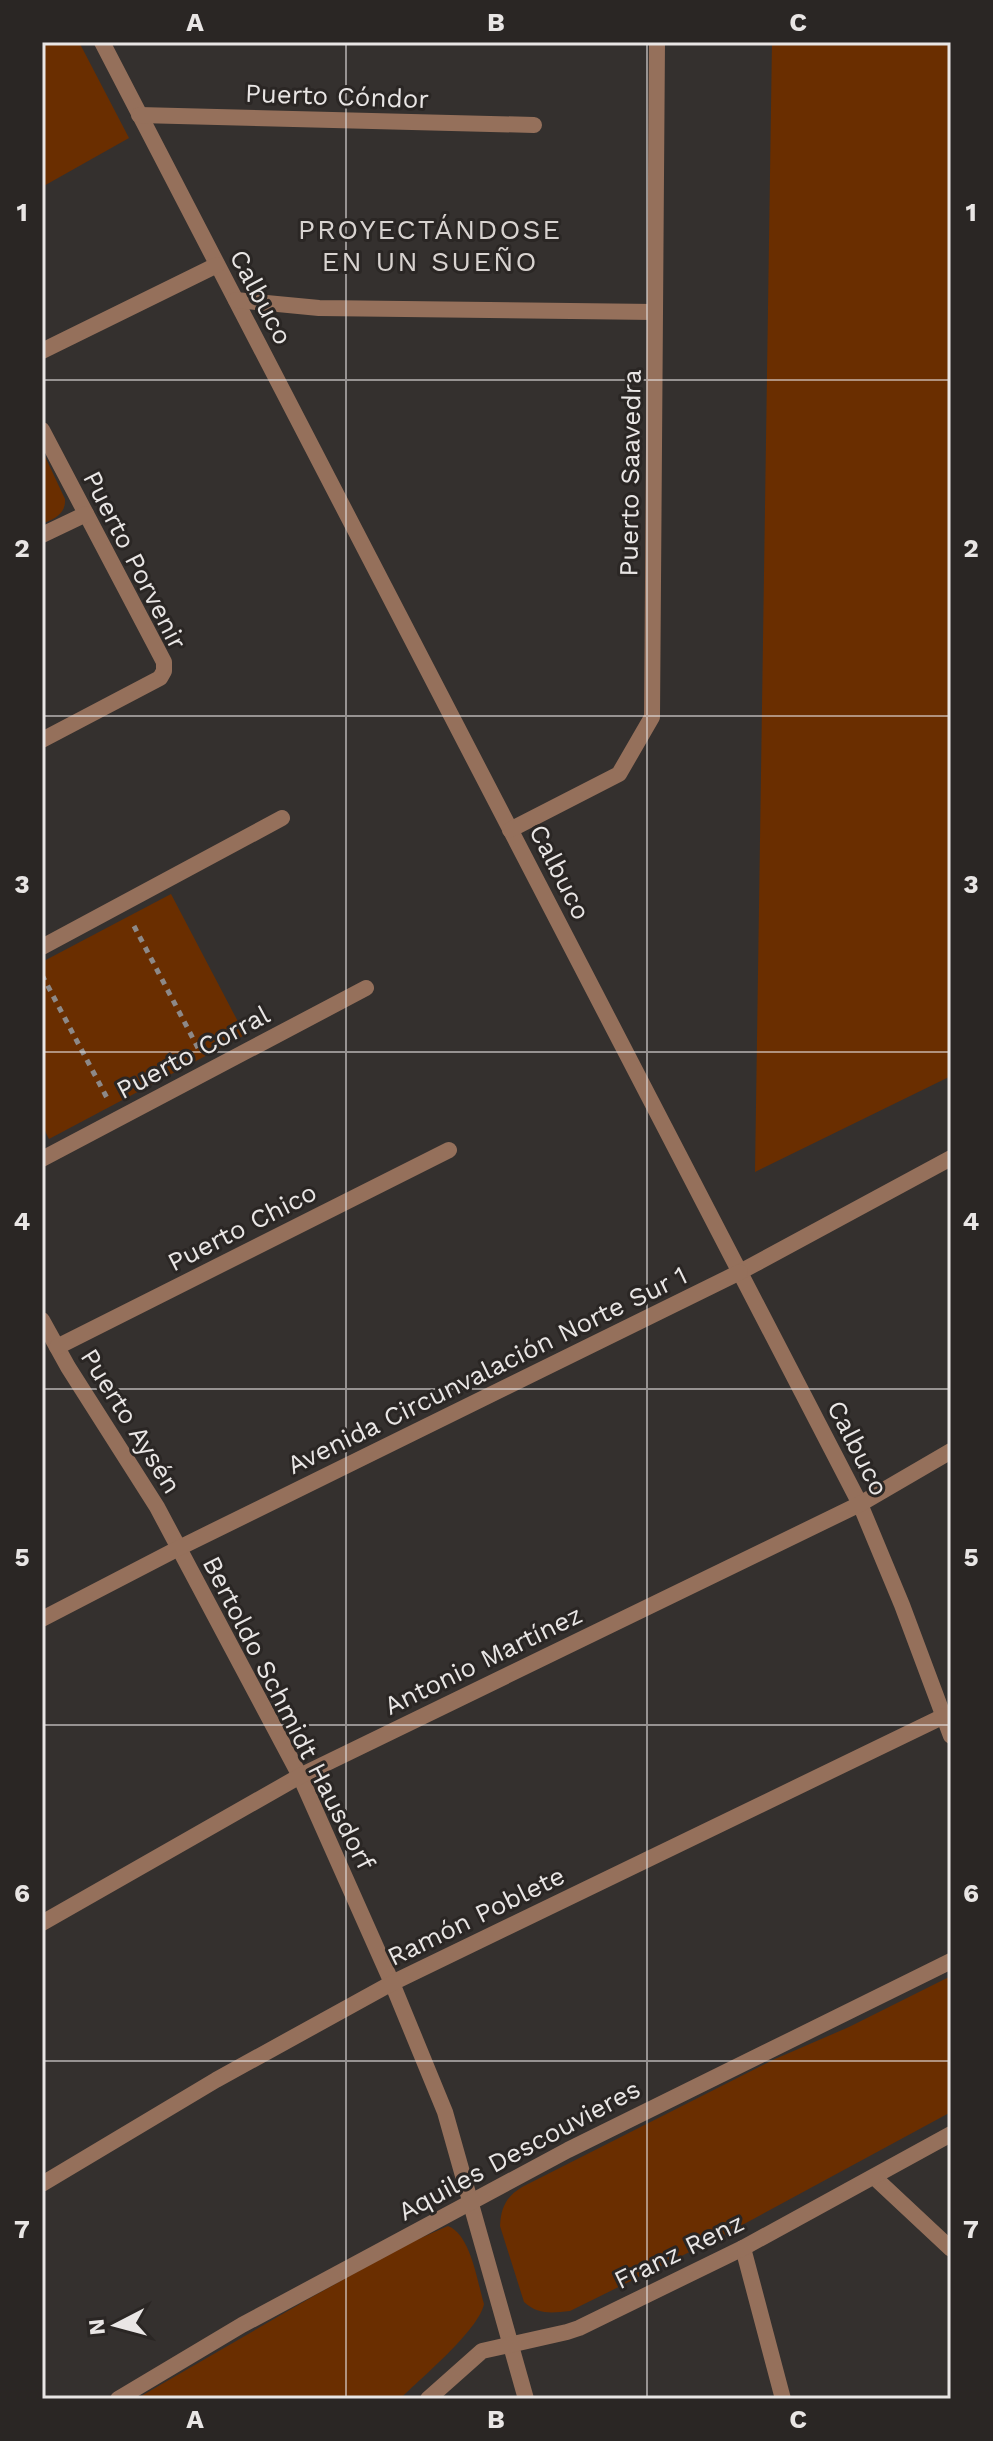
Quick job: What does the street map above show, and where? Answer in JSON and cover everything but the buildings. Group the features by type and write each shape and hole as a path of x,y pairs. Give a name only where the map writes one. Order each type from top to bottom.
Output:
{"street":[{"name":"Calbuco","path":"102,42 860,1504 951,1736"},
{"name":"Puerto Saavedra","path":"510,830 619,774 652,717 657,42"},
{"name":"Puerto Cóndor","path":"139,115 534,125"},
{"path":"42,351 217,265"},
{"path":"236,300 319,308 655,312"},
{"name":"Puerto Porvenir","path":"42,430 164,662 160,678 42,740"},
{"path":"42,535 86,514"},
{"path":"42,947 282,818"},
{"name":"Puerto Corral","path":"42,1159 366,988"},
{"name":"Puerto Chico","path":"57,1347 449,1150"},
{"name":"Avenida Circunvalación Norte Sur 1","path":"42,1619 179,1548 740,1272 951,1158"},
{"name":"Puerto Aysén","path":"42,1320 179,1548"},
{"name":"Antonio Martínez","path":"42,1923 300,1776 860,1504 951,1451"},
{"name":"Bertoldo Schmidt Hausdorf","path":"179,1548 300,1776 392,1983 445,2112 526,2399"},
{"name":"Ramón Poblete","path":"42,2184 216,2080 392,1983 944,1716"},
{"name":"Aquiles Descouvieres","path":"118,2399 242,2325 472,2200 951,1961"},
{"name":"Franz Renz","path":"428,2399 482,2351 579,2328 743,2248 951,2134"},
{"path":"874,2177 951,2249"},
{"path":"743,2248 783,2399"}],"path":[{"path":"122,903 210,1071"},
{"path":"42,975 117,1119"}],"shaded area":[{"path":"42,42 79,42 129,138 42,187"},
{"path":"772,42 951,42 951,1076 755,1172"},
{"path":"42,450 65,504 55,518 42,524"},
{"path":"171,894 245,1035 49,1139 42,1125 42,962"},
{"path":"951,1976 951,2112 720,2237 570,2311 540,2311 524,2302 500,2226 505,2203 522,2187 775,2059 849,2027"},
{"path":"448,2226 456,2231 468,2249 484,2304 480,2315 461,2340 400,2399 136,2399 407,2244"}],"district":[{"name":"PROYECTÁNDOSE EN UN SUEÑO","path":"430,245"}]}
